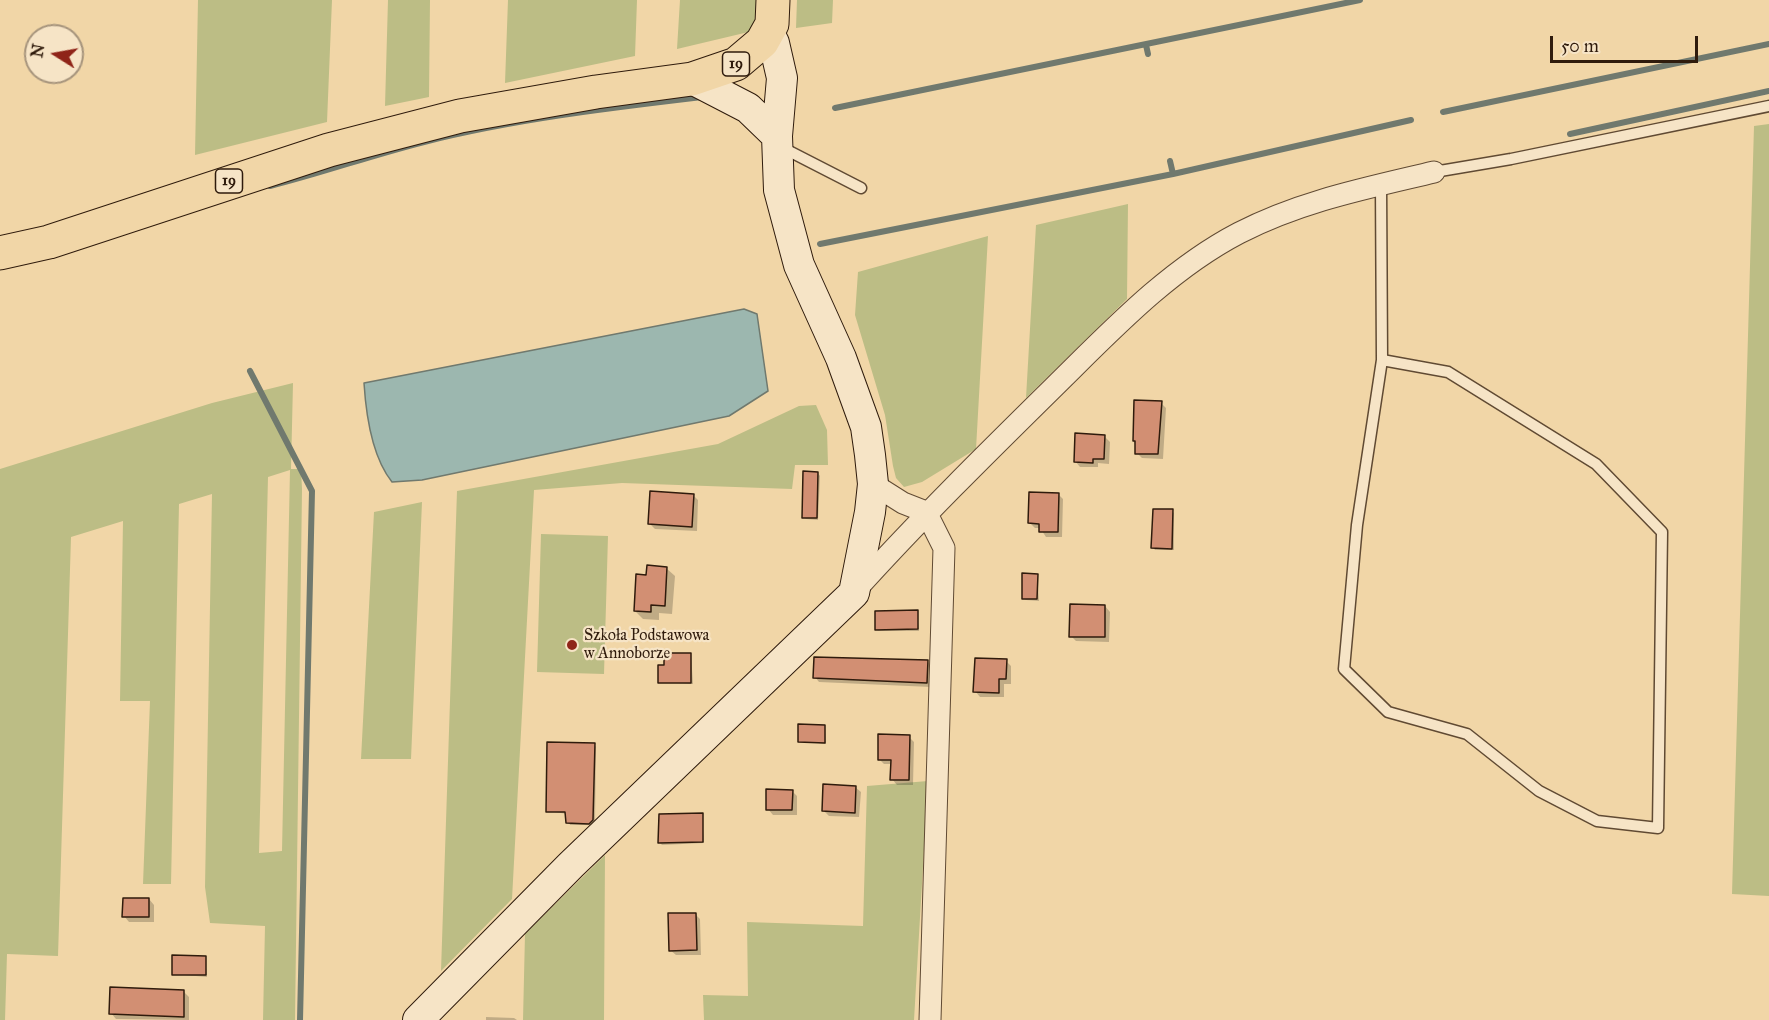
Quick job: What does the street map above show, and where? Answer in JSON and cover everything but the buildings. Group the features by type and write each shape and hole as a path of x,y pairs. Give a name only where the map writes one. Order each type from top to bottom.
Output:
{"highway":[{"path":"769,33 773,0"},
{"name":"19","path":"0,253 49,242 329,150 460,116 596,92 692,79 736,64 769,33"}],"street":[{"path":"769,33 774,43 782,78 778,141 779,190 795,250 866,427 873,484 867,532 854,593"},
{"path":"692,79 748,108 778,141"},
{"path":"418,1020 571,865 854,593 926,512 1125,317 1198,258 1239,233 1295,208 1351,190 1434,172"},
{"path":"873,484 903,503 926,512 942,539 945,577 930,1020"}],"lane":[{"path":"1434,172 1511,159 1769,106"},
{"path":"778,141 861,188"},
{"path":"1381,184 1382,360 1357,525 1344,669 1388,712 1467,734 1539,791 1597,821 1658,828 1662,531 1596,464 1448,372 1382,360"}],"green space":[{"path":"198,0 332,0 327,122 195,155"},
{"path":"388,0 430,0 429,97 385,106"},
{"path":"508,0 637,0 635,56 505,83"},
{"path":"680,0 758,0 757,30 677,49"},
{"path":"797,0 833,0 832,23 796,28"},
{"path":"1769,124 1769,896 1732,894 1754,126"},
{"path":"1128,204 1127,299 1026,398 1036,225"},
{"path":"988,236 976,449 922,482 904,487 896,478 885,415 855,315 858,272"},
{"path":"293,383 291,469 301,469 302,489 295,1020 263,1020 265,926 210,923 205,887 212,494 179,504 171,884 143,884 150,701 120,701 123,521 71,537 58,956 7,954 5,1020 0,1020 0,469 212,403","holes":["290,470 282,851 259,853 268,477"]},
{"path":"816,405 827,430 828,465 795,465 792,489 622,483 534,490 512,899 441,971 457,491 718,444 799,406"},
{"path":"422,502 411,759 361,759 374,512"},
{"path":"541,534 608,536 604,674 537,672"},
{"path":"928,781 914,1020 704,1020 703,995 748,996 747,922 863,926 867,786"},
{"path":"605,855 604,1020 523,1020 525,934"}],"water":[{"path":"744,309 757,314 768,391 729,416 422,480 392,482 379,460 368,422 364,383"}],"waterway":[{"path":"835,108 1360,0"},
{"path":"1443,112 1769,44"},
{"path":"1146,45 1148,54"},
{"path":"1570,134 1769,91"},
{"path":"270,186 458,134 563,115 703,97"},
{"path":"820,244 1173,174 1411,120"},
{"path":"1170,161 1173,174"},
{"path":"250,371 312,491 300,1020"}],"place":[{"name":"Szkoła Podstawowa w Annoborze","path":"572,645"}]}
